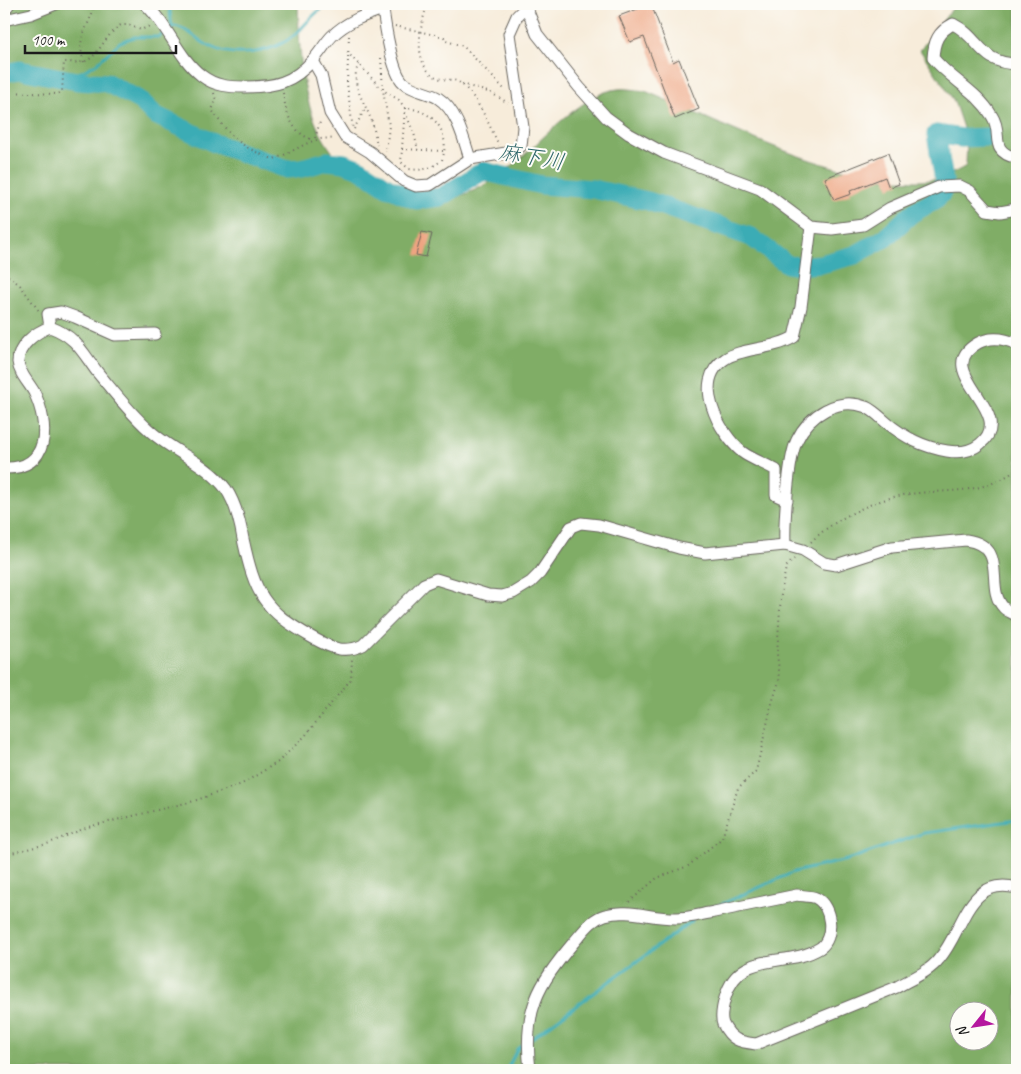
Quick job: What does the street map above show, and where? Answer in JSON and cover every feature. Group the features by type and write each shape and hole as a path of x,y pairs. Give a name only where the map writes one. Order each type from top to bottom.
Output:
{"street":[{"path":"4,11 9,4"},
{"path":"4,20 31,14 56,4"},
{"path":"145,4 160,21 191,66 213,83 231,87 268,87 281,84 313,61 333,36 355,20 383,6 392,62 403,82 440,99 447,107 459,127 470,159"},
{"path":"313,61 321,75 328,107 345,137 353,136 404,181 416,186 430,185 470,159 512,152 521,146 523,136 509,34 517,16 526,6 537,34 606,117 629,134 664,153 760,189 811,227 832,229 863,224 890,208 939,187 960,186 970,191 986,210 1000,212 1017,209"},
{"path":"1017,64 1000,63 990,57 961,28 953,24 944,29 936,39 933,58 977,96 995,120 1000,150 1006,156 1017,158"},
{"path":"787,500 776,495 776,470 744,454 729,440 716,417 710,397 710,381 716,368 725,358 785,343 794,337 802,307 811,227"},
{"path":"50,327 48,314 61,312 115,335 155,334"},
{"path":"4,468 16,468 31,462 40,453 44,437 42,418 35,393 20,370 18,361 22,348 43,330 50,327 66,333 82,349 98,373 148,429 176,452 195,460 224,487 237,510 252,577 265,604 292,626 340,650 352,650 363,645 424,584 436,579 488,595 502,596 513,593 531,582 540,573 571,527 581,523 599,525 679,548 705,552 785,545 802,550 824,563 836,565 892,547 966,540 976,541 989,552 993,561 999,601 1004,609 1017,616"},
{"path":"785,545 785,514 797,440 813,417 845,403 867,407 913,442 932,449 962,452 981,443 988,433 990,424 988,412 963,373 965,354 973,346 991,337 1017,344"},
{"path":"530,1070 528,1039 532,1007 538,990 549,973 594,921 618,912 678,918 797,895 816,898 826,908 830,924 827,939 822,947 804,955 752,965 741,971 729,984 722,1020 729,1034 739,1042 756,1044 897,987 918,975 940,958 975,897 987,889 1017,888"}],"path":[{"path":"84,62 80,43 92,16 94,4"},
{"path":"425,12 420,32 421,57 432,73 438,78 491,93 520,109"},
{"path":"353,136 347,83 347,52 355,20"},
{"path":"4,92 58,94 62,92 64,62 84,62 90,59 112,32 121,25 141,30 160,21"},
{"path":"395,26 444,37 446,41 464,46 520,109"},
{"path":"379,159 386,153 389,135 380,58 390,42"},
{"path":"347,52 383,90 399,100 414,133 418,150"},
{"path":"360,64 356,80 374,132 379,159"},
{"path":"213,83 216,100 212,110 223,128 242,146 273,159 314,139 353,136"},
{"path":"460,83 483,114 502,154"},
{"path":"281,84 286,111 291,122 297,130 314,139"},
{"path":"314,139 318,124 328,107"},
{"path":"353,136 366,108"},
{"path":"414,108 430,115 439,128 444,151 442,160 430,168 422,170 409,169 401,162 405,110 414,108"},
{"path":"401,149 444,151"},
{"path":"404,181 409,169"},
{"path":"4,273 20,285 40,313"},
{"path":"618,912 657,878 688,866 722,838 738,788 756,770 780,678 777,654 778,618 786,567 817,536 879,501 904,495 982,488 1007,477 1017,469"},
{"path":"4,855 47,844 88,827 194,801 242,784 278,762 305,736 337,699 351,679 352,650"}],"green space":[{"path":"4,4 298,4 303,78 308,102 316,124 327,145 343,164 383,193 400,199 430,201 460,196 487,183 518,161 559,122 579,107 604,92 621,89 645,91 777,148 847,171 881,178 915,181 941,177 966,166 967,140 954,101 920,50 956,4 1017,4 1017,1070 4,1070"}],"building":[{"path":"651,4 673,62 679,59 699,109 675,119 644,37 630,42 619,16"},
{"path":"888,153 899,184 889,188 885,177 850,191 851,194 834,200 825,178"},
{"path":"422,232 432,234 426,257 416,255"}],"waterway":[{"path":"169,4 172,28"},
{"path":"57,77 79,73 96,64 120,42 134,37 158,37 175,26 185,30 211,47 222,51 234,53 258,52 281,44 291,38 328,4"},
{"name":"麻下川","path":"4,73 20,70 77,81 107,83 141,101 155,115 214,143 287,169 302,168 327,161 344,163 360,169 387,187 416,200 441,197 483,171 541,185 593,189 648,201 751,237 787,264 797,266 821,264 855,255 885,238 911,214 937,199 942,193 944,180 936,134 962,138 989,137"},
{"path":"715,907 794,872 847,860 924,833 1017,820"},
{"path":"532,1038 692,921"},
{"path":"507,1070 517,1049 525,1043"}]}
